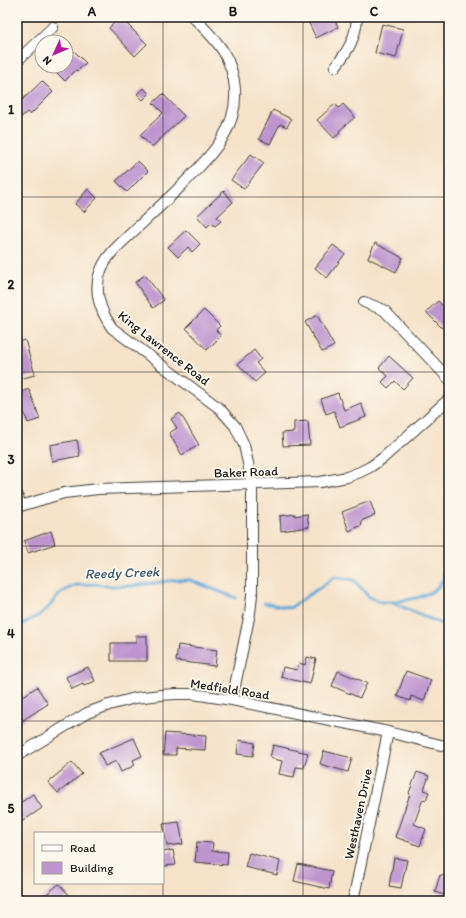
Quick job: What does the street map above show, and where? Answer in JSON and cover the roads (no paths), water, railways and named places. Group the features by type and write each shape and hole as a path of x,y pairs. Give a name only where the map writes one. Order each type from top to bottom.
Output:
{"street":[{"name":"King Lawrence Road","path":"193,17 223,51 231,70 235,97 231,119 223,138 209,156 108,256 98,280 98,300 104,315 112,328 219,408 235,426 244,445 252,485 252,595 250,613 232,700"},
{"path":"335,67 350,46 354,34 356,17"},
{"path":"17,61 53,28"},
{"path":"364,302 384,310 449,379"},
{"name":"Baker Road","path":"19,506 64,493 98,489 320,482 348,477 370,467 383,458 449,399"},
{"path":"17,495 19,506"},
{"name":"Medfield Road","path":"17,756 87,713 135,698 176,694 193,694 232,700 388,732 449,747"},
{"name":"Westhaven Drive","path":"353,901 388,732"}],"waterway":[{"path":"393,602 424,596 437,587 442,581 444,574 444,552 449,538"},
{"name":"Reedy Creek","path":"264,603 290,608 335,577 354,580 369,597 382,602 391,602 449,627"},
{"name":"Reedy Creek","path":"17,626 41,614 61,593 73,586 78,585 93,584 132,586 176,580 190,580 236,598"}]}
